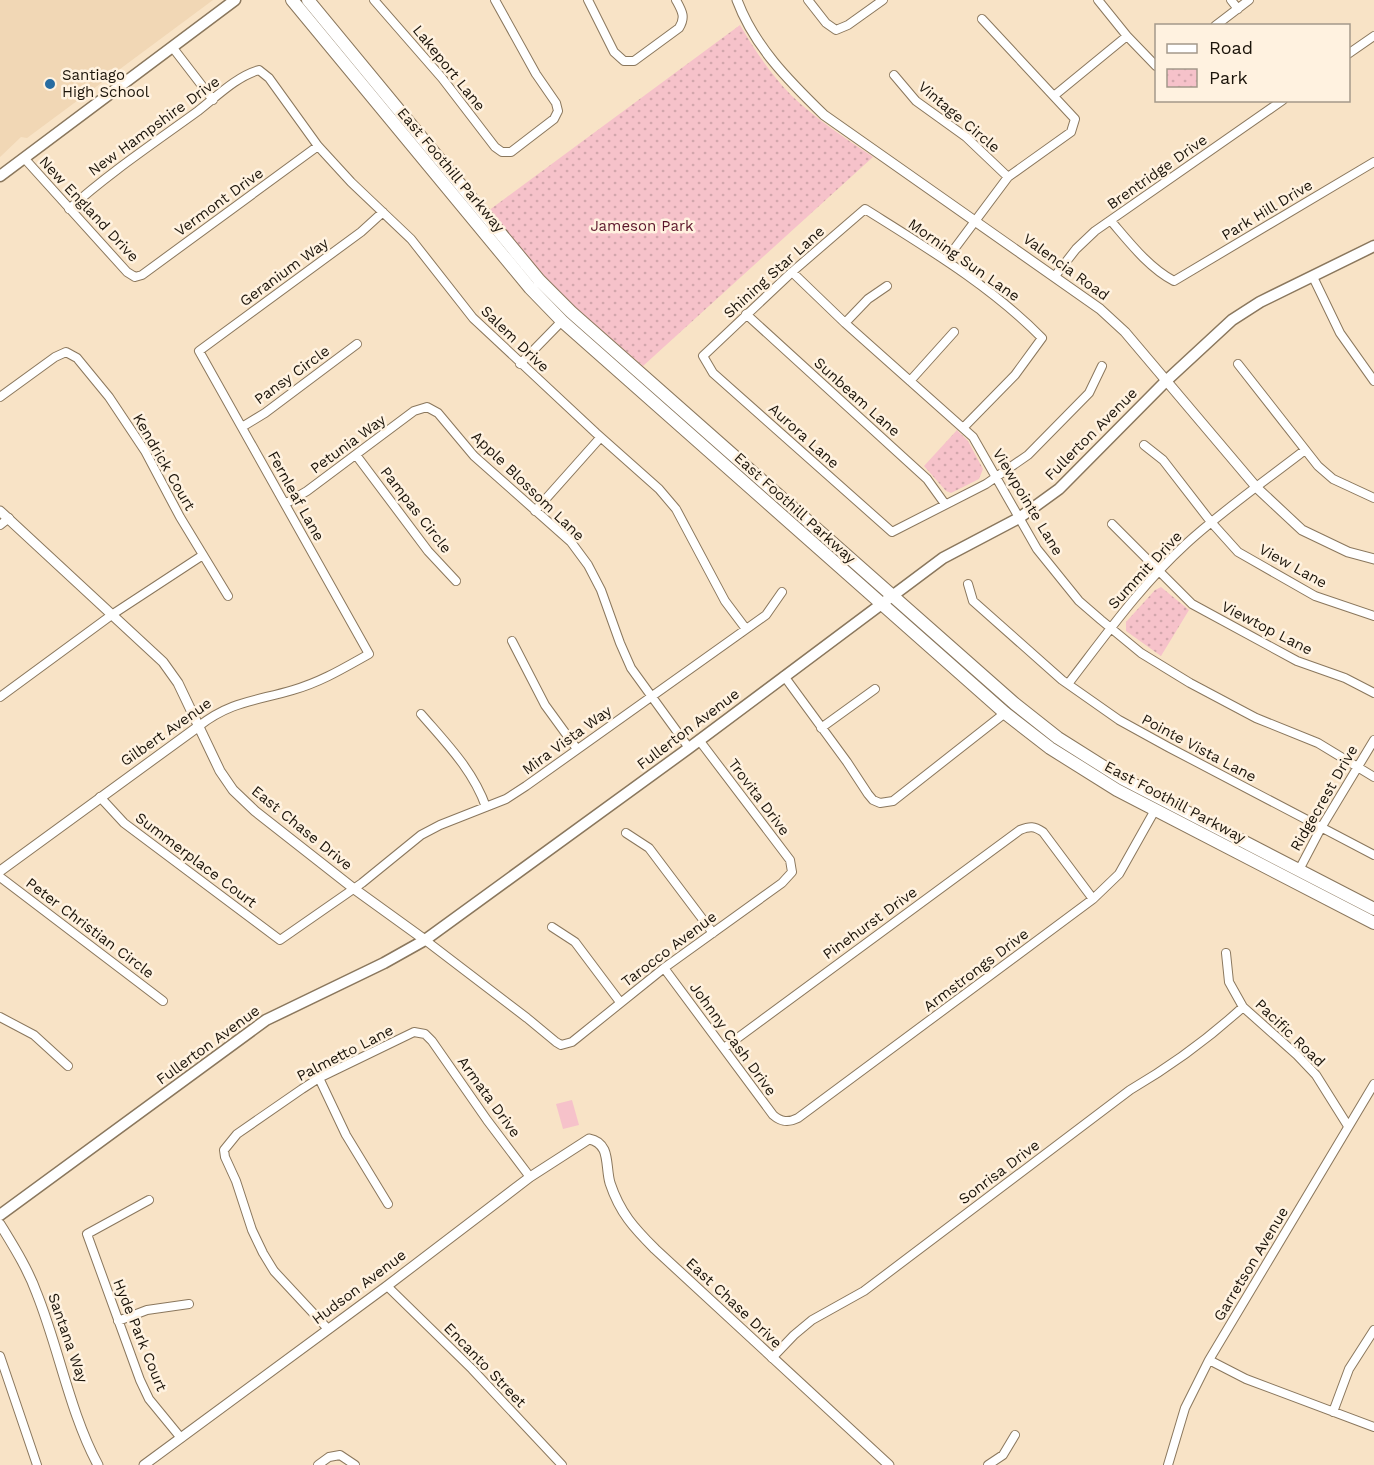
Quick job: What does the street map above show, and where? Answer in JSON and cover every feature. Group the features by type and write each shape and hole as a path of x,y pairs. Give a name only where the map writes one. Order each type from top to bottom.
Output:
{"main road":[{"path":"0,176 236,0"},
{"name":"East Foothill Parkway","path":"292,0 530,288 562,321 885,599 1066,744 1123,779 1374,909"},
{"name":"East Foothill Parkway","path":"308,0 539,280 571,312 885,599 1005,713 1083,771 1374,923"},
{"name":"Fullerton Avenue","path":"0,1215 266,1020 384,963 424,940 689,748 885,599 943,558 1019,518 1059,489 1166,381 1232,320 1260,302 1374,246"}],"street":[{"name":"Lakeport Lane","path":"374,0 442,78 495,147 502,152 511,152 554,119 558,111 556,103 536,75 495,0"},
{"path":"588,0 614,52 624,61 634,61 679,28 683,21 683,14 676,0"},
{"name":"Valencia Road","path":"737,0 763,48 780,71 824,115 1100,309 1125,332 1257,488 1302,530 1348,552 1374,559"},
{"path":"808,0 826,23 836,30 848,25 883,0"},
{"path":"1098,0 1127,36 1155,65"},
{"path":"1231,0 1238,9"},
{"path":"1218,24 1249,0"},
{"path":"946,260 1008,177 1071,132 1075,119 982,19"},
{"path":"1055,95 1127,36"},
{"path":"1350,53 1374,36"},
{"path":"173,48 213,100"},
{"name":"New Hampshire Drive","path":"69,209 88,192 213,100 250,73 259,70"},
{"name":"Salem Drive","path":"259,70 269,78 318,146 351,182 411,239 473,318 600,438 659,489 676,509 725,601 746,629"},
{"name":"Vintage Circle","path":"894,75 916,101 966,137 1008,177"},
{"name":"Brentridge Drive","path":"1055,276 1076,249 1095,231 1279,102"},
{"name":"Vermont Drive","path":"135,277 142,275 318,146"},
{"name":"New England Drive","path":"24,158 127,272 135,277"},
{"name":"Park Hill Drive","path":"1111,221 1130,244 1166,277 1174,281 1373,165"},
{"name":"Morning Sun Lane","path":"865,209 946,260 1019,315 1042,338 1015,375 964,427"},
{"name":"Shining Star Lane","path":"703,357 746,314 865,209"},
{"name":"Geranium Way","path":"199,351 361,232 383,212"},
{"name":"Viewpointe Lane","path":"792,272 973,437 1036,549 1079,601 1141,653 1190,683 1256,718 1318,743 1374,777"},
{"path":"1313,277 1340,333 1374,381"},
{"path":"845,322 868,299 887,286"},
{"name":"Sunbeam Lane","path":"746,314 927,479 945,504"},
{"path":"520,364 562,321"},
{"path":"910,381 954,332"},
{"name":"Pansy Circle","path":"242,427 265,413 357,345"},
{"name":"Fernleaf Lane","path":"199,351 369,654"},
{"name":"Kendrick Court","path":"0,398 55,357 66,352 77,358 109,397 144,451 180,517 228,596"},
{"name":"Aurora Lane","path":"703,357 713,373 891,532 945,504"},
{"path":"1239,364 1305,450 1333,479 1374,498"},
{"path":"945,504 996,478 1028,455 1089,393 1102,366"},
{"name":"Petunia Way","path":"285,504 414,411 427,407"},
{"name":"Apple Blossom Lane","path":"427,407 438,413 474,456 571,542 588,565 601,590 631,668 689,748"},
{"path":"535,512 600,438"},
{"name":"View Lane","path":"1144,445 1163,460 1211,522 1238,552 1315,596 1374,616"},
{"name":"Summit Drive","path":"1068,684 1111,628 1159,572 1211,522 1305,450"},
{"name":"Pampas Circle","path":"356,455 428,551 456,582"},
{"name":"East Chase Drive","path":"0,511 163,662 178,683 220,771 233,790 263,817 353,888 561,1045"},
{"path":"0,525 9,518"},
{"name":"Viewtop Lane","path":"1112,524 1192,604 1297,661 1345,678 1374,693"},
{"path":"0,697 112,614 203,555"},
{"name":"Pointe Vista Lane","path":"968,584 973,601 1068,684 1119,720 1374,855"},
{"name":"Mira Vista Way","path":"280,940 421,836 440,825 506,799 766,615 783,592"},
{"path":"512,640 545,705 577,749"},
{"name":"Gilbert Avenue","path":"0,871 216,713 246,701 293,690 328,678 369,654"},
{"path":"784,676 873,801 887,804 1005,713"},
{"path":"821,728 875,689"},
{"path":"421,714 463,762 480,788 486,807"},
{"name":"Trovita Drive","path":"699,740 790,860 792,872"},
{"name":"Ridgecrest Drive","path":"1299,870 1321,828 1374,740"},
{"name":"Summerplace Court","path":"100,797 124,823 280,940"},
{"name":"Armstrongs Drive","path":"784,1122 798,1118 1094,899 1119,874 1155,810"},
{"name":"Pinehurst Drive","path":"724,1048 1027,827 1035,827 1044,832 1094,899"},
{"path":"626,833 650,848 713,933"},
{"name":"Tarocco Avenue","path":"561,1045 572,1042 664,968 782,883 792,872"},
{"name":"Peter Christian Circle","path":"0,877 163,1001"},
{"path":"552,927 574,942 620,1002"},
{"name":"Pacific Road","path":"1226,953 1229,982 1244,1007 1304,1062 1316,1076 1348,1126"},
{"name":"Johnny Cash Drive","path":"664,968 773,1115 784,1122"},
{"name":"Sonrisa Drive","path":"772,1358 794,1335 813,1320 864,1291 1130,1090 1173,1064 1244,1007"},
{"path":"0,1017 34,1035 68,1066"},
{"name":"Palmetto Lane","path":"328,1329 274,1271 263,1253 252,1230 224,1150 237,1134 319,1078 414,1032 425,1034"},
{"name":"Armata Drive","path":"425,1034 530,1177"},
{"path":"319,1078 346,1135 388,1204"},
{"name":"Garretson Avenue","path":"1168,1465 1185,1408 1209,1360 1374,1084"},
{"name":"East Chase Drive","path":"594,1140 604,1149 609,1180 617,1203 628,1221 655,1250 889,1465"},
{"name":"Hudson Avenue","path":"144,1465 387,1286 530,1177 584,1141 594,1140"},
{"name":"Hyde Park Court","path":"149,1200 87,1234 140,1380 149,1399 181,1438"},
{"name":"Santana Way","path":"0,1224 21,1257 38,1294 84,1432 98,1465"},
{"name":"Encanto Street","path":"387,1286 472,1369 562,1465"},
{"path":"118,1321 147,1310 189,1304"},
{"path":"1333,1412 1349,1369 1374,1330"},
{"path":"0,1356 37,1465"},
{"path":"1209,1360 1246,1379 1374,1427"},
{"path":"988,1465 1003,1455 1015,1435"},
{"path":"318,1465 329,1457 340,1455 355,1465"}],"shaded area":[{"name":"Santiago High School","path":"0,0 213,0 27,138 21,137 0,157"}],"green space":[{"name":"Jameson Park","path":"740,25 763,62 792,96 873,157 643,366 560,294 488,211"},
{"path":"957,430 968,441 983,469 979,479 951,493 946,491 924,466"},
{"path":"1161,587 1189,610 1161,656 1126,631 1126,622 1155,590"},
{"path":"572,1100 579,1125 563,1129 556,1104"}],"place":[{"name":"Santiago High School","path":"50,84"}]}
